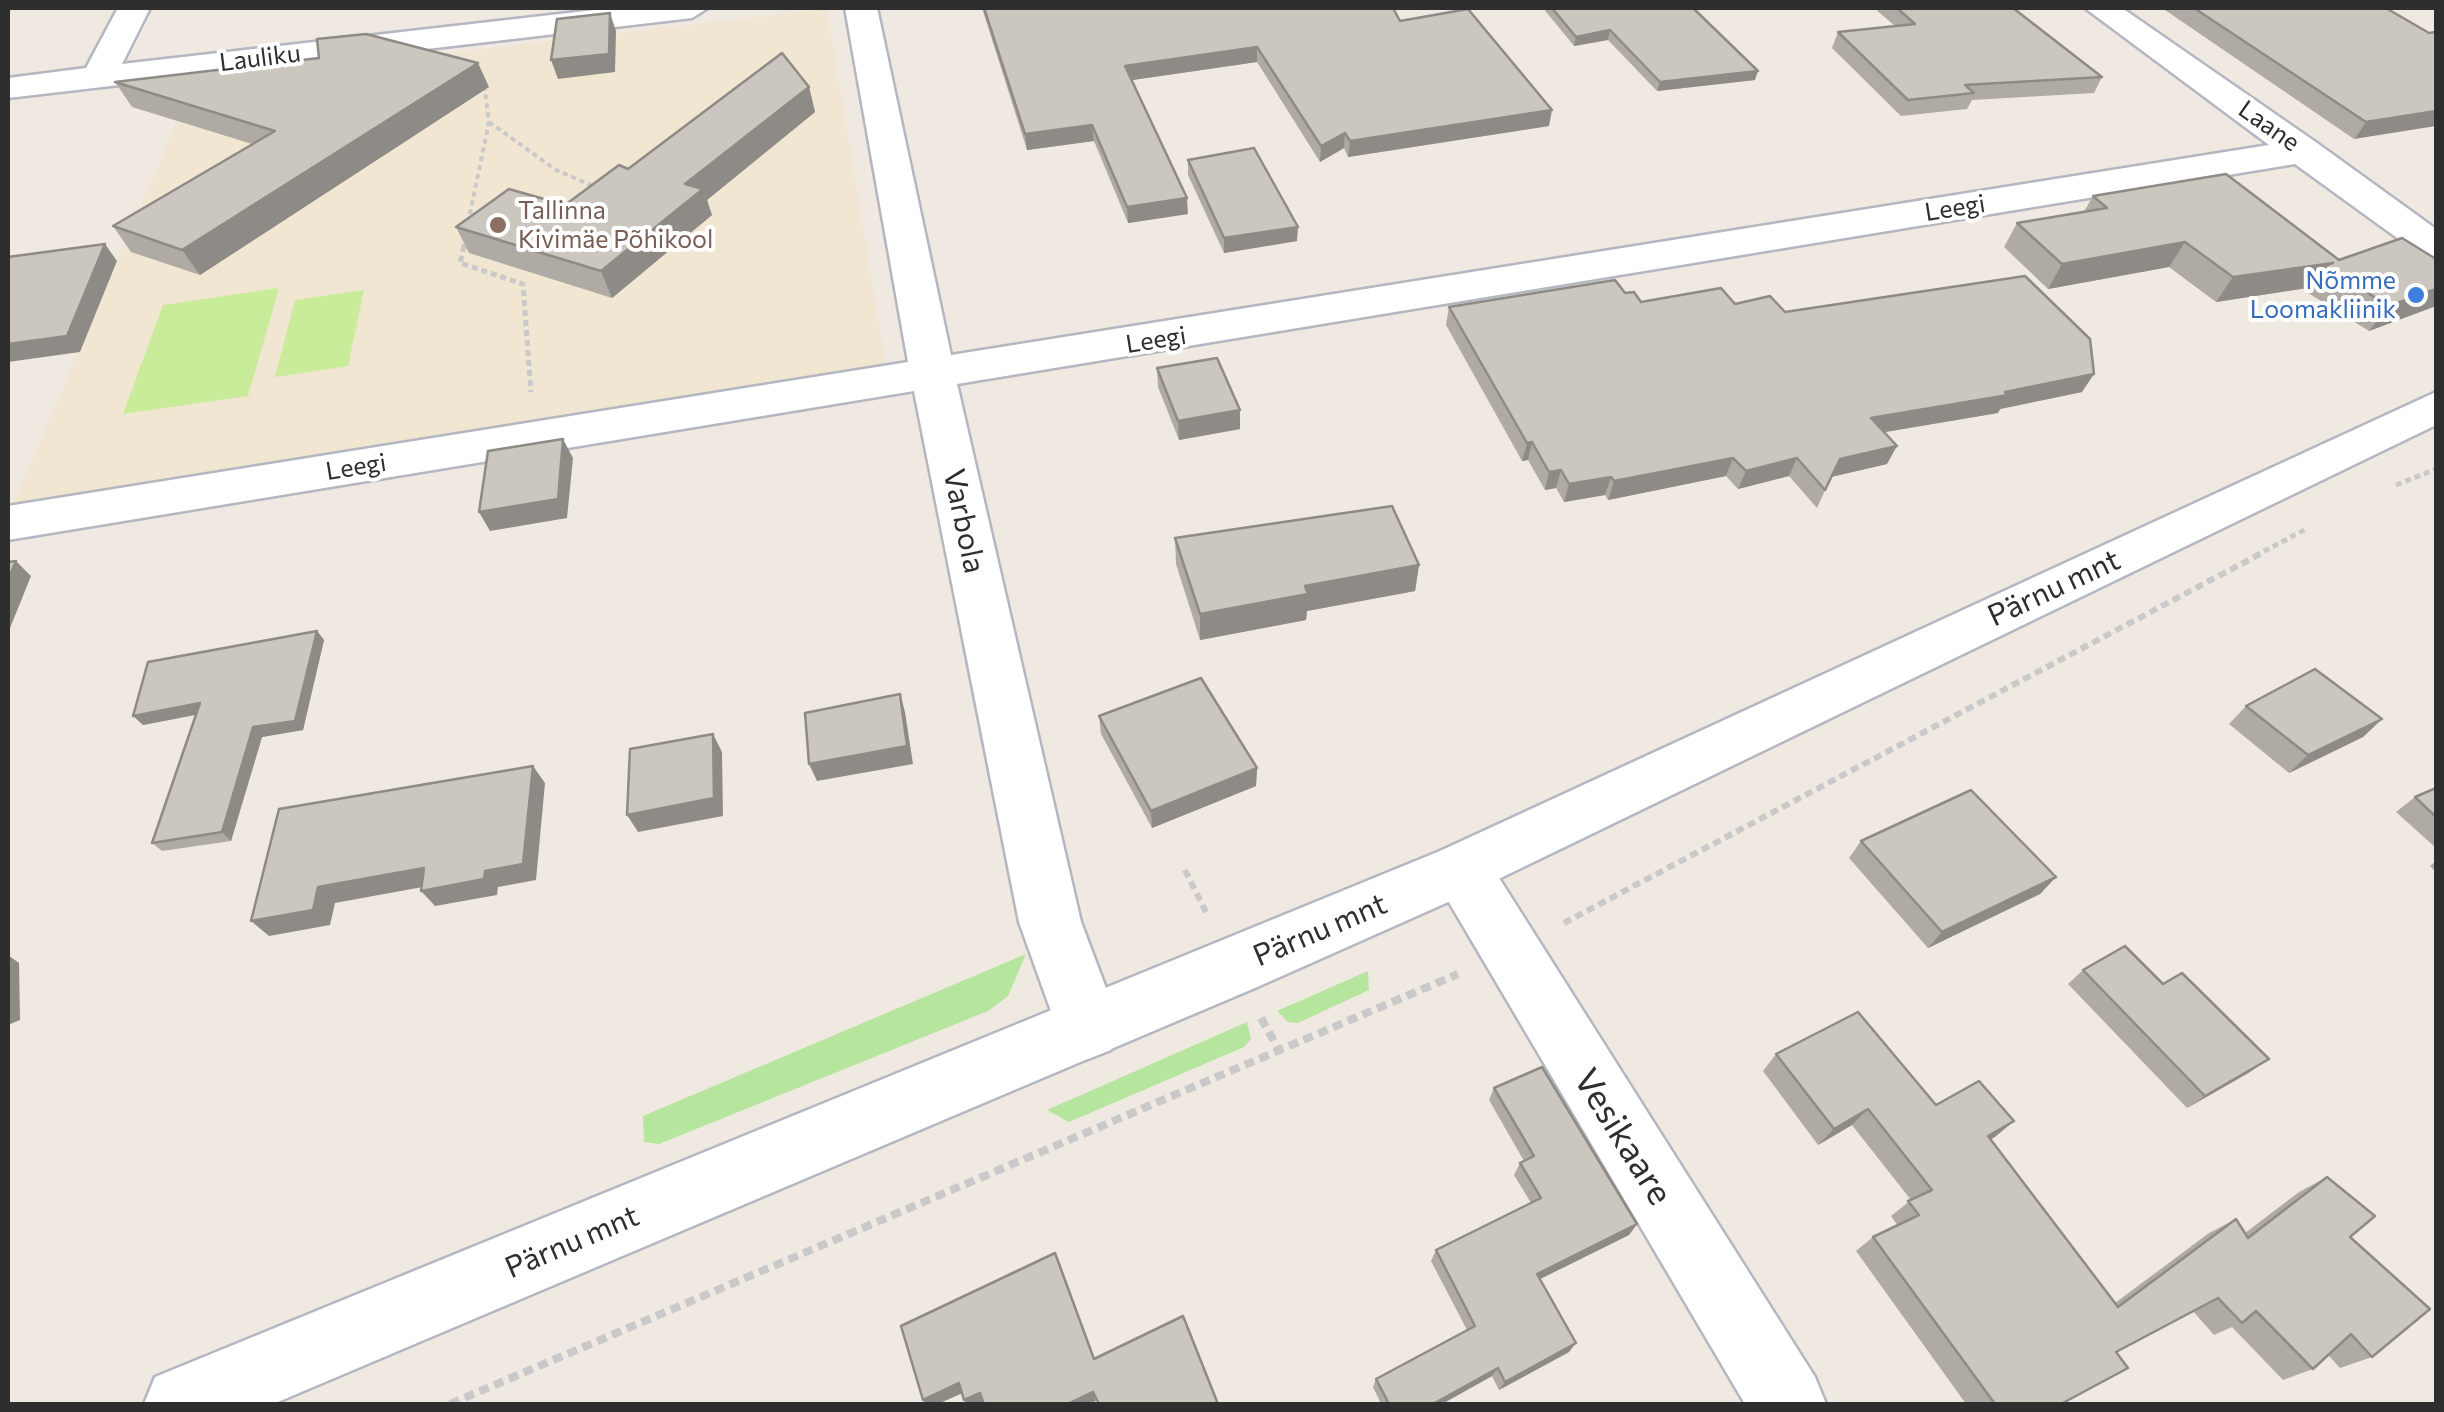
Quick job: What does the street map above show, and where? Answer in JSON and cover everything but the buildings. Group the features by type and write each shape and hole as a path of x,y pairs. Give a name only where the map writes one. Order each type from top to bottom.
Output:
{"street":[{"path":"98,78 134,8"},
{"name":"Lauliku","path":"8,88 692,8"},
{"name":"Varbola","path":"861,8 932,376 1050,922 1088,1028"},
{"name":"Laane","path":"2100,8 2436,247"},
{"name":"Leegi","path":"8,523 2304,151"},
{"name":"Pärnu mnt","path":"182,1404 1088,1028 1461,868 2436,408"},
{"name":"Vesikaare","path":"1461,868 1788,1404"}],"path":[{"path":"477,32 489,122 460,263 522,284 534,439"},
{"path":"489,122 556,170 613,194"},
{"path":"2385,489 2436,469"},
{"path":"450,1404 1509,952 2315,524"}],"shaded area":[{"name":"Tallinna Kivimäe Põhikool","path":"827,9 886,367 13,505 194,82"}],"green space":[{"path":"279,288 248,396 123,414 163,305"},
{"path":"364,290 348,366 275,377 295,300"},
{"path":"1026,954 1008,996 988,1011 659,1144 644,1142 643,1116"},
{"path":"1368,971 1369,990 1298,1023 1288,1022 1277,1011"},
{"path":"1247,1022 1251,1039 1244,1047 1069,1122 1047,1110"}],"place":[{"name":"Tallinna Kivimäe Põhikool","path":"498,225"},
{"name":"Nõmme Loomakliinik","path":"2416,295"}]}
